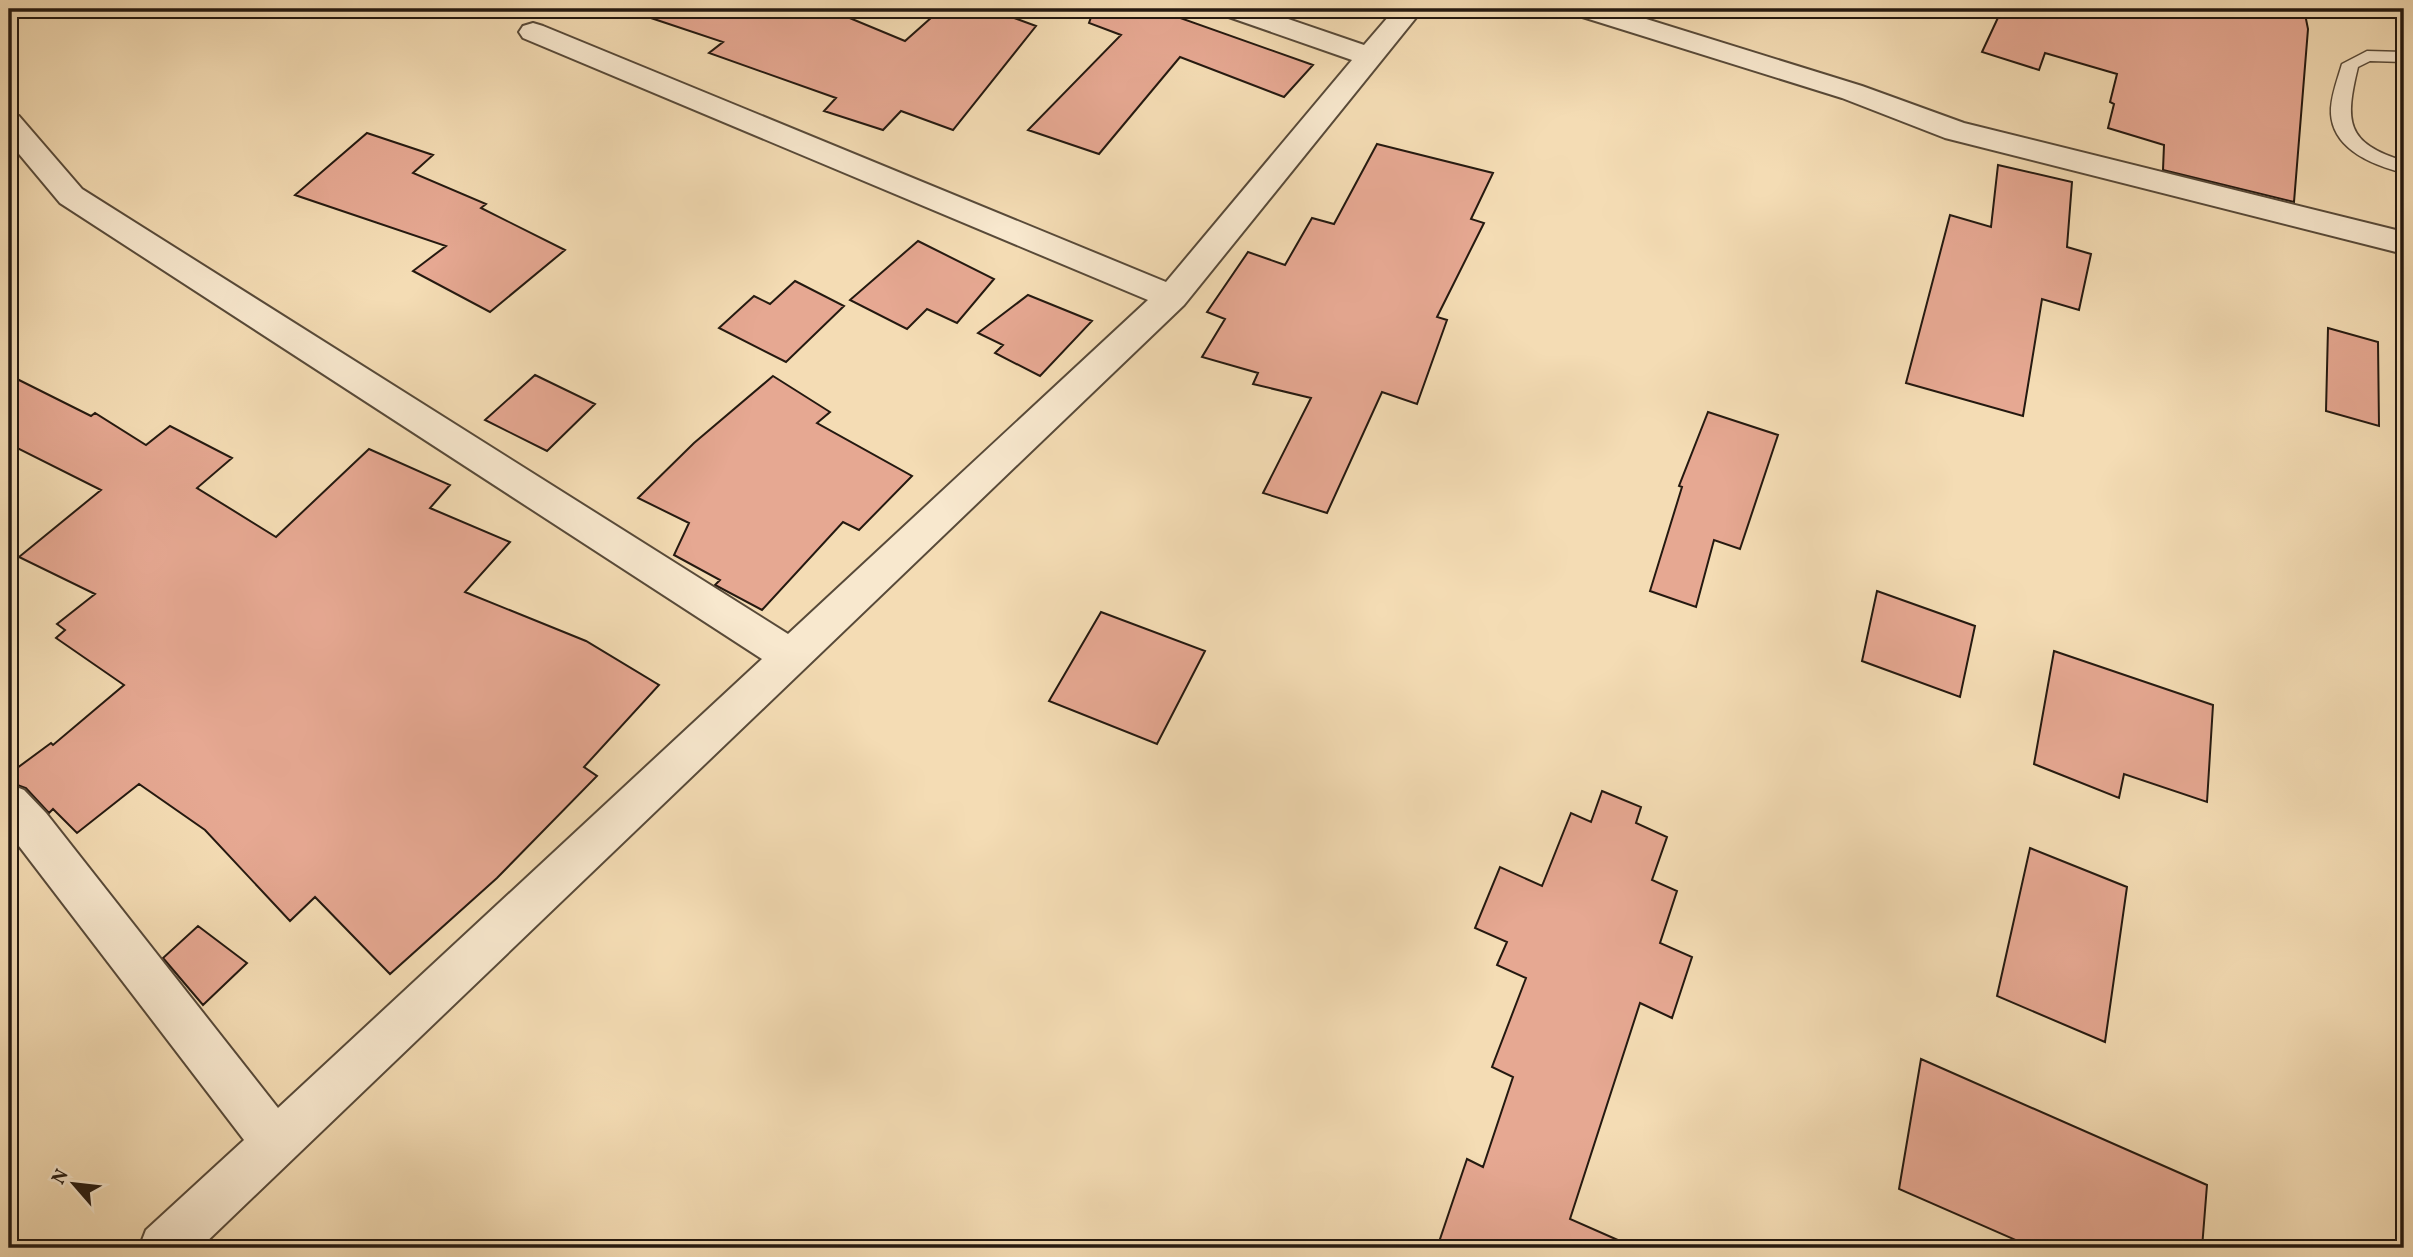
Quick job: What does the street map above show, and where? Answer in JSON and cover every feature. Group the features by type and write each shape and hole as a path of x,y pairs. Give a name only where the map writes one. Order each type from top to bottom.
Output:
{"street":[{"path":"1233,9 1371,57"},
{"path":"164,1248 1172,296 1409,9"},
{"path":"1586,9 1852,92 1955,131 2404,243"},
{"path":"533,32 1172,296"},
{"path":"9,123 71,196 790,656"},
{"path":"9,803 40,838 276,1143"}],"lane":[{"path":"2404,57 2367,56 2350,64 2340,114 2347,138 2381,161 2404,167"}],"building":[{"path":"647,9 828,9 905,41 941,9 990,9 1036,26 953,130 901,111 883,130 824,111 836,98 709,53 723,42 645,16"},
{"path":"1094,9 1155,9 1313,65 1284,97 1180,57 1099,154 1028,130 1121,35 1089,23"},
{"path":"2002,9 2304,9 2308,29 2294,202 2163,170 2164,145 2108,128 2114,104 2110,102 2117,74 2045,53 2039,70 1982,52"},
{"path":"367,133 433,155 413,173 486,204 481,208 565,250 490,312 413,271 446,246 295,195"},
{"path":"1377,144 1493,173 1471,219 1484,223 1437,317 1447,320 1417,404 1382,392 1327,513 1263,493 1311,398 1253,384 1258,373 1202,357 1225,319 1207,312 1248,252 1285,265 1312,218 1334,224"},
{"path":"1998,165 2072,182 2067,247 2091,254 2079,310 2042,299 2023,416 1906,383 1950,215 1991,227"},
{"path":"918,241 994,279 957,323 927,309 907,329 850,300"},
{"path":"795,281 844,306 786,362 719,328 754,296 770,304"},
{"path":"1028,295 1092,321 1040,376 995,353 1003,345 978,333"},
{"path":"2328,328 2378,342 2379,426 2326,411"},
{"path":"9,375 91,416 95,413 146,445 170,426 232,458 197,488 276,537 369,449 450,485 430,508 510,542 465,592 586,641 659,685 584,767 597,776 497,878 390,974 315,897 290,921 205,830 139,784 77,833 53,809 49,813 26,788 9,782 9,774 51,743 53,745 124,685 56,638 65,630 57,624 95,594 19,557 101,490 9,444"},
{"path":"535,375 595,404 547,451 485,420"},
{"path":"773,376 830,412 817,423 912,476 859,530 843,522 762,610 715,585 720,580 674,555 689,523 638,498 694,443"},
{"path":"1708,412 1778,435 1740,549 1714,540 1696,607 1650,591 1682,487 1679,486"},
{"path":"1877,591 1975,626 1960,697 1862,661"},
{"path":"1101,612 1205,651 1157,744 1049,701"},
{"path":"2054,651 2213,705 2207,802 2124,774 2119,798 2034,764"},
{"path":"1602,791 1641,807 1636,823 1667,837 1652,880 1677,891 1660,943 1692,957 1672,1018 1640,1003 1570,1219 1636,1248 1437,1248 1467,1159 1483,1167 1513,1077 1492,1067 1526,978 1497,965 1507,942 1475,928 1500,867 1542,886 1571,813 1591,822"},
{"path":"2030,848 2127,887 2105,1042 1997,996"},
{"path":"198,926 247,963 203,1005 163,958"},
{"path":"1921,1059 2207,1185 2202,1248 2034,1248 1899,1189"}]}
